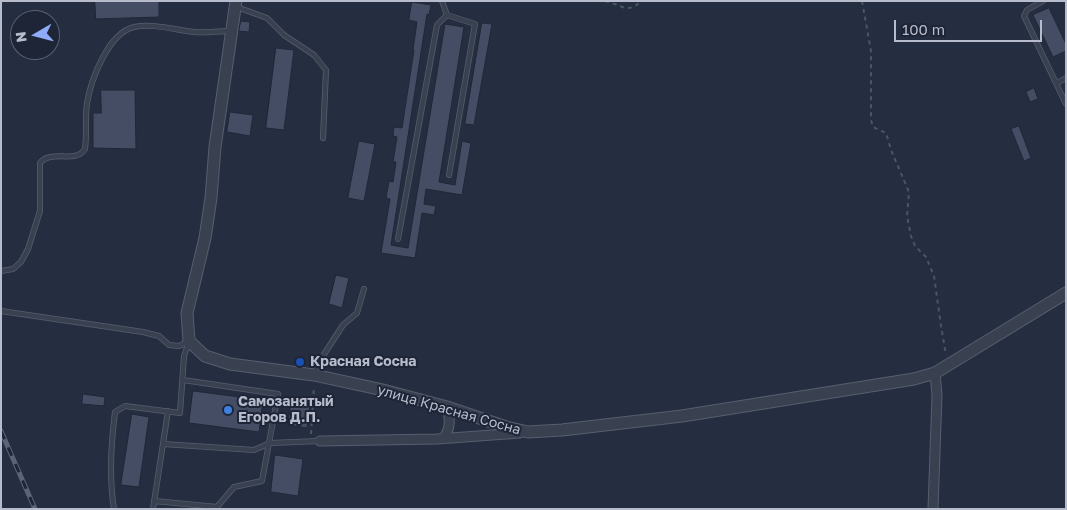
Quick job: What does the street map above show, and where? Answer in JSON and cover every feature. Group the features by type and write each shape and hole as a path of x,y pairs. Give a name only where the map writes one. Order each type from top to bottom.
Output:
{"street":[{"path":"189,341 187,313 205,238 211,198 215,147 236,4"},
{"name":"улица Красная Сосна","path":"189,341 205,356 230,364 314,375 447,407 506,427 528,432 562,430 682,416 914,379 935,373 1066,293"},
{"path":"932,509 937,395 935,373"},
{"path":"444,438 449,430 450,420 447,407"},
{"path":"315,441 444,438 528,432"}],"lane":[{"path":"442,1 446,15"},
{"path":"1043,1 1027,10 1024,16 1066,104"},
{"path":"236,4 267,18 284,35 314,55 326,70 323,138"},
{"path":"446,15 475,24 449,175"},
{"path":"398,239 437,25 446,15"},
{"path":"1,270 13,269 21,262 28,249 40,211 40,163 48,157 78,155 83,153 85,149 89,96 100,64 112,43 122,33 134,28 156,26 196,32 231,31"},
{"path":"1057,84 1066,78"},
{"path":"314,375 343,325 357,313 364,289"},
{"path":"1,311 143,332 159,336 169,345 179,346 189,341"},
{"path":"114,509 112,495 112,441 115,412 125,406 180,412 184,356 189,341"},
{"path":"154,501 217,507 234,487 262,481 278,394 182,380"},
{"path":"153,509 168,411"},
{"path":"163,444 254,450 270,442 315,441"}],"path":[{"path":"605,1 626,9 634,8 642,1"},
{"path":"862,1 871,51 871,120 873,127 886,133 891,150 909,192 907,216 911,236 916,246 926,257 934,276 945,350 950,364"},
{"path":"314,375 315,441"}],"building":[{"path":"95,1 159,1 159,17 96,19"},
{"path":"412,2 431,5 429,15 427,14 391,245 408,248 445,24 464,27 439,182 455,185 462,141 471,143 462,195 426,189 424,204 436,206 434,215 422,213 415,258 381,253 390,199 386,198 389,181 393,182 396,162 393,162 397,137 393,136 394,127 402,128 414,50 417,22 409,20"},
{"path":"1049,8 1066,44 1066,51 1053,57 1033,15"},
{"path":"241,21 250,22 249,32 239,31"},
{"path":"482,23 492,24 474,125 465,124"},
{"path":"276,48 294,50 284,130 266,128"},
{"path":"1034,88 1038,99 1030,102 1026,92"},
{"path":"101,90 135,90 136,149 93,148 93,113 101,113"},
{"path":"230,112 253,115 250,136 227,132"},
{"path":"1019,126 1031,158 1024,161 1011,129"},
{"path":"359,141 375,144 364,201 348,198"},
{"path":"336,275 349,278 342,308 329,304"},
{"path":"193,391 263,400 259,432 189,423"},
{"path":"83,394 105,397 104,406 82,404"},
{"path":"291,403 310,406 307,428 288,425"},
{"path":"132,414 149,417 139,487 121,485"},
{"path":"275,455 303,459 298,496 271,492"}],"railway":[{"path":"1,431 35,509"}],"place":[{"name":"Красная Сосна","path":"300,362"},
{"name":"Самозанятый Егоров Д.П.","path":"228,410"}]}
